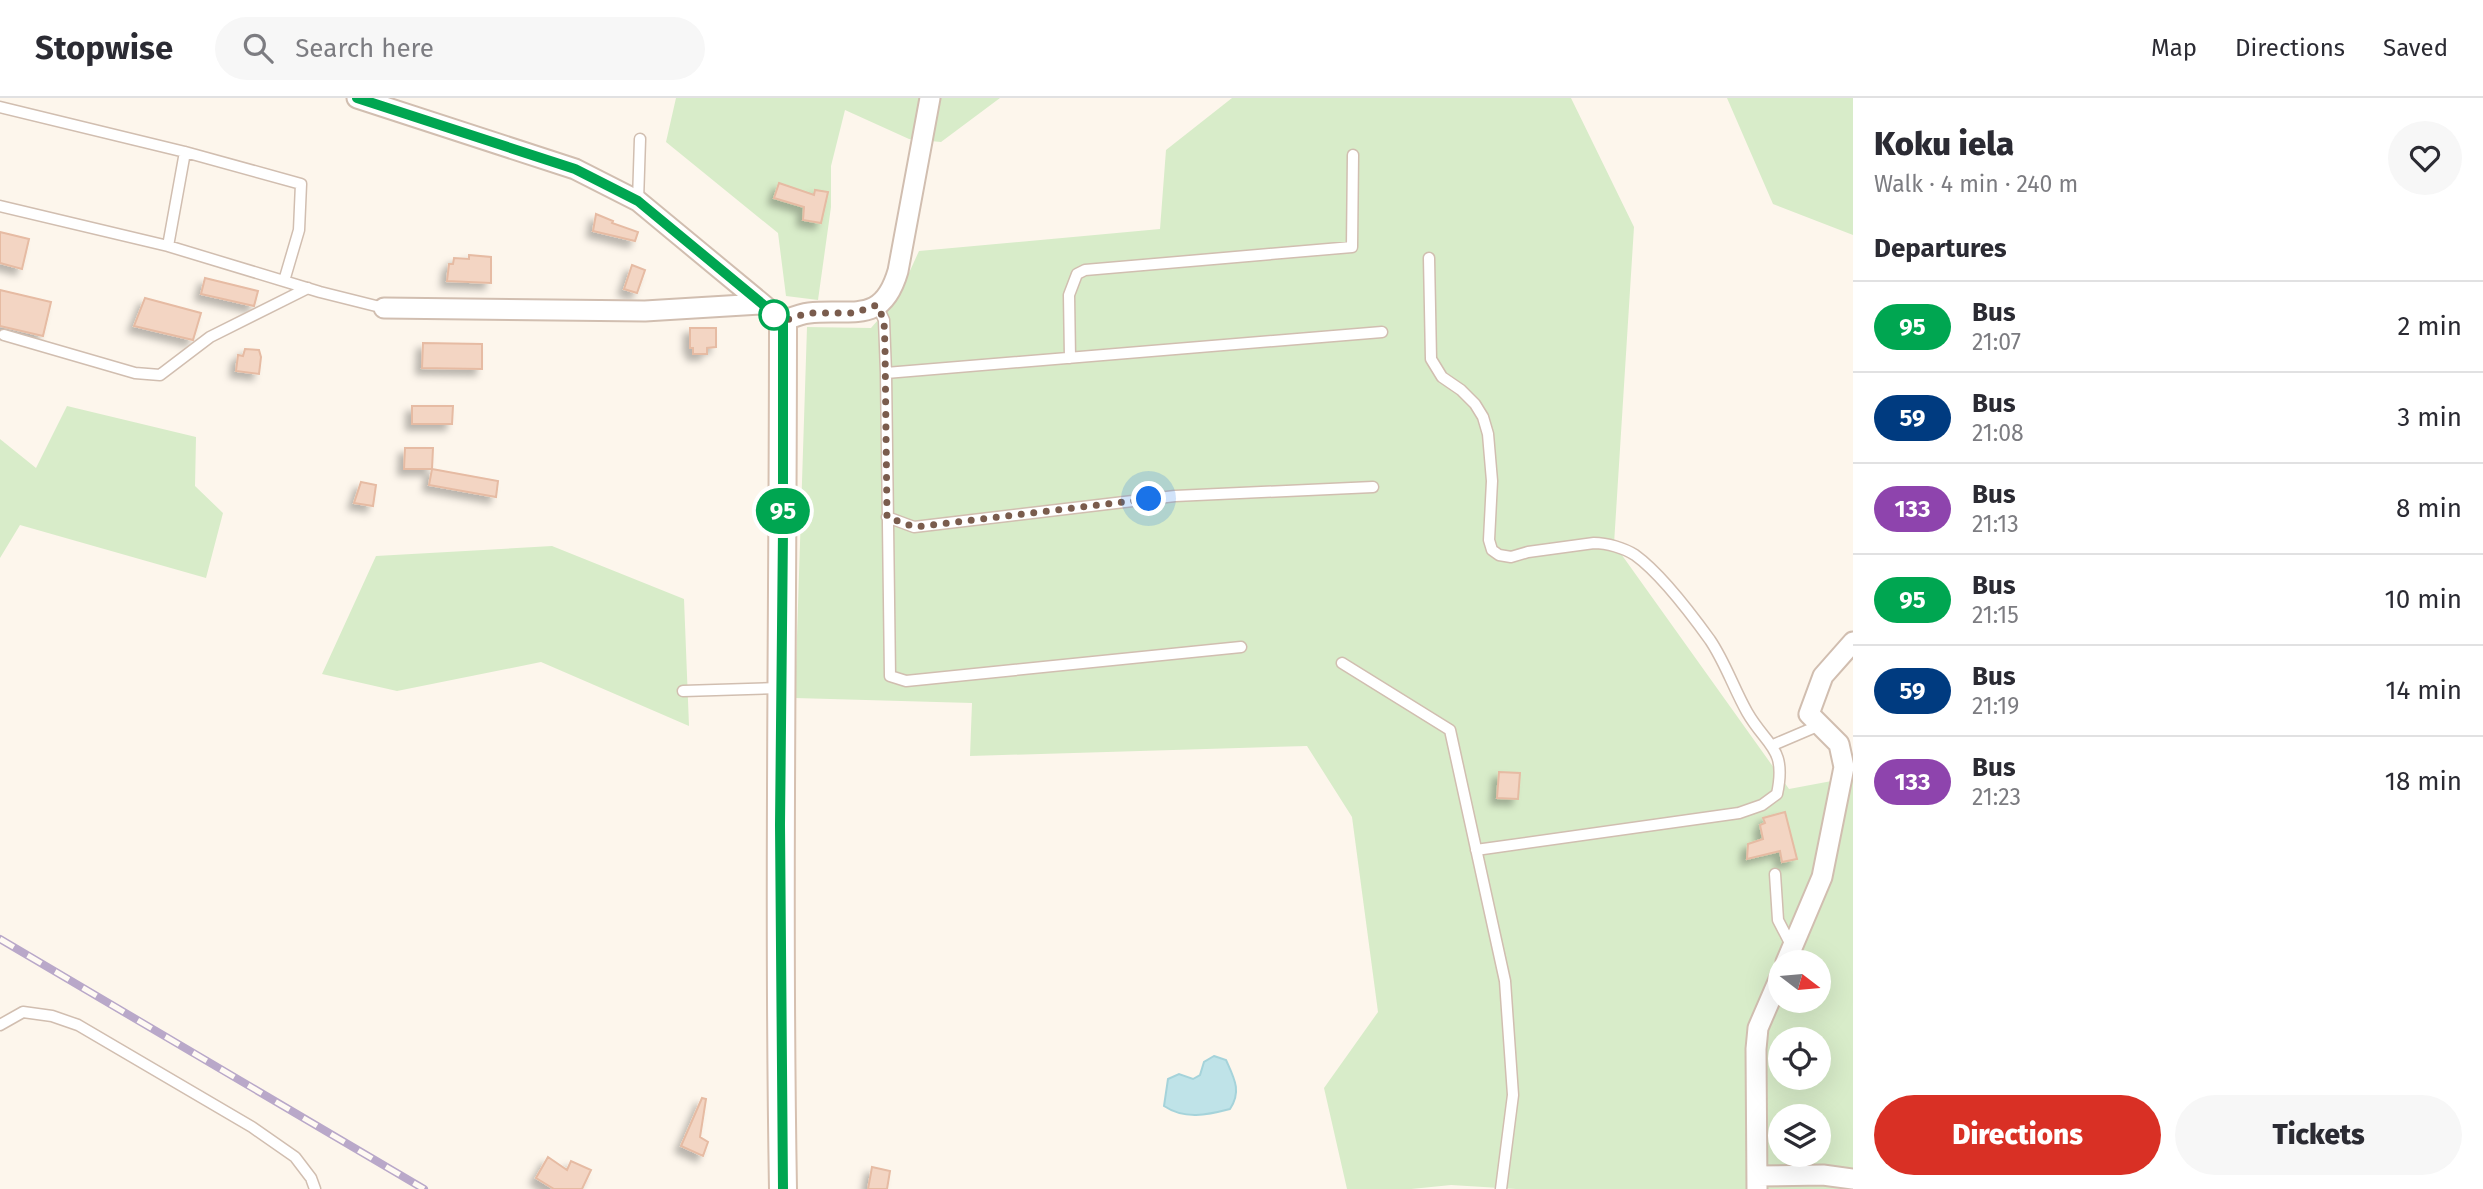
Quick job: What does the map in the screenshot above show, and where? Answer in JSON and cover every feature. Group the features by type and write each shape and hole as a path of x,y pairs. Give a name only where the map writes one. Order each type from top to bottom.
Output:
{"street":[{"path":"357,98 575,169 638,201 783,321"},
{"path":"783,321 808,313 854,313 877,305 888,296 898,271 930,98"},
{"path":"384,307 645,311 760,304"},
{"path":"783,321 780,839 783,1189"},
{"path":"1791,950 1822,877 1847,755 1809,714 1823,676 1853,642"},
{"path":"1768,1004 1758,1028 1756,1049 1757,1183 1823,1175 1853,1179"}],"lane":[{"path":"0,107 185,152 301,184 299,230 284,281"},
{"path":"638,201 640,139"},
{"path":"168,246 185,152"},
{"path":"1070,358 1069,295 1077,274 1085,270 1352,247 1353,155"},
{"path":"0,206 168,246 308,288 384,307"},
{"path":"1429,258 1431,359 1442,377 1475,404 1483,417 1488,434 1492,481 1489,540 1492,550 1499,555 1511,557 1528,552 1604,543 1633,554 1658,577 1711,642 1749,715 1773,745 1781,774 1777,794 1762,805 1739,813 1476,850"},
{"path":"4,335 135,373 160,375 210,337 308,288"},
{"path":"877,305 884,320 886,373 890,676 906,681 1241,647"},
{"path":"886,373 1382,332"},
{"path":"887,517 914,527 1175,496 1373,487"},
{"path":"1342,663 1450,730 1505,981 1513,1095 1501,1189"},
{"path":"683,691 781,688"},
{"path":"1773,745 1820,724"},
{"path":"1775,874 1778,920 1787,950"},
{"path":"0,1025 23,1012 52,1016 78,1025 252,1127 295,1157 311,1178 315,1189"}],"green space":[{"path":"676,98 1000,98 941,142 909,139 845,110 831,166 831,207 818,300 786,296 778,233 666,142"},
{"path":"1232,98 1571,98 1634,227 1614,544 1789,789 1853,777 1853,1189 1516,1189 1451,1185 1411,1189 1347,1189 1324,1088 1378,1012 1352,817 1307,746 970,756 972,703 795,698 807,327 871,328 898,297 919,251 1160,229 1166,150"},
{"path":"1727,98 1853,98 1853,235 1773,204"},
{"path":"67,406 196,437 195,486 223,513 206,578 20,525 0,558 0,439 36,468"},
{"path":"552,546 684,599 689,726 541,662 397,691 322,674 376,556"}],"water":[{"path":"1214,1056 1226,1060 1234,1079 1236,1096 1230,1109 1188,1115 1164,1106 1168,1079 1179,1074 1193,1079 1200,1075 1204,1062"}],"building":[{"path":"779,183 814,195 815,190 828,192 821,223 803,220 804,207 774,198"},
{"path":"596,214 638,232 635,241 593,231"},
{"path":"0,232 29,239 22,269 0,263"},
{"path":"469,255 491,257 491,283 447,281 449,264 453,264 454,258 469,259"},
{"path":"632,265 645,270 637,293 624,289"},
{"path":"205,278 258,291 254,306 201,294"},
{"path":"0,290 51,302 43,336 0,326"},
{"path":"145,298 201,313 193,340 134,326"},
{"path":"690,328 716,328 716,347 707,348 707,354 693,354 693,348 690,348"},
{"path":"423,343 482,344 482,369 422,368"},
{"path":"245,349 259,350 259,374 236,371 238,355 243,356"},
{"path":"412,406 453,406 452,424 412,424"},
{"path":"405,448 433,448 432,469 404,469"},
{"path":"432,469 498,481 496,497 429,485"},
{"path":"361,482 376,485 373,506 354,503"},
{"path":"1499,772 1520,773 1518,799 1497,798"},
{"path":"1785,812 1797,859 1782,862 1780,851 1747,859 1748,844 1763,839 1760,825 1765,823 1763,818"},
{"path":"702,1098 706,1099 700,1137 708,1142 703,1156 681,1146"},
{"path":"548,1157 567,1170 571,1161 591,1170 582,1189 554,1189 536,1178"},
{"path":"872,1167 890,1171 887,1189 868,1189"}],"railway":[{"path":"0,939 424,1189"}],"bus line":[{"name":"95","path":"357,98 575,169 638,201 783,321 780,825 783,1189"}],"route":[{"path":"774,315 771,312 783,321 808,313 866,311 877,305 884,320 887,517 914,527 1149,499"}]}
